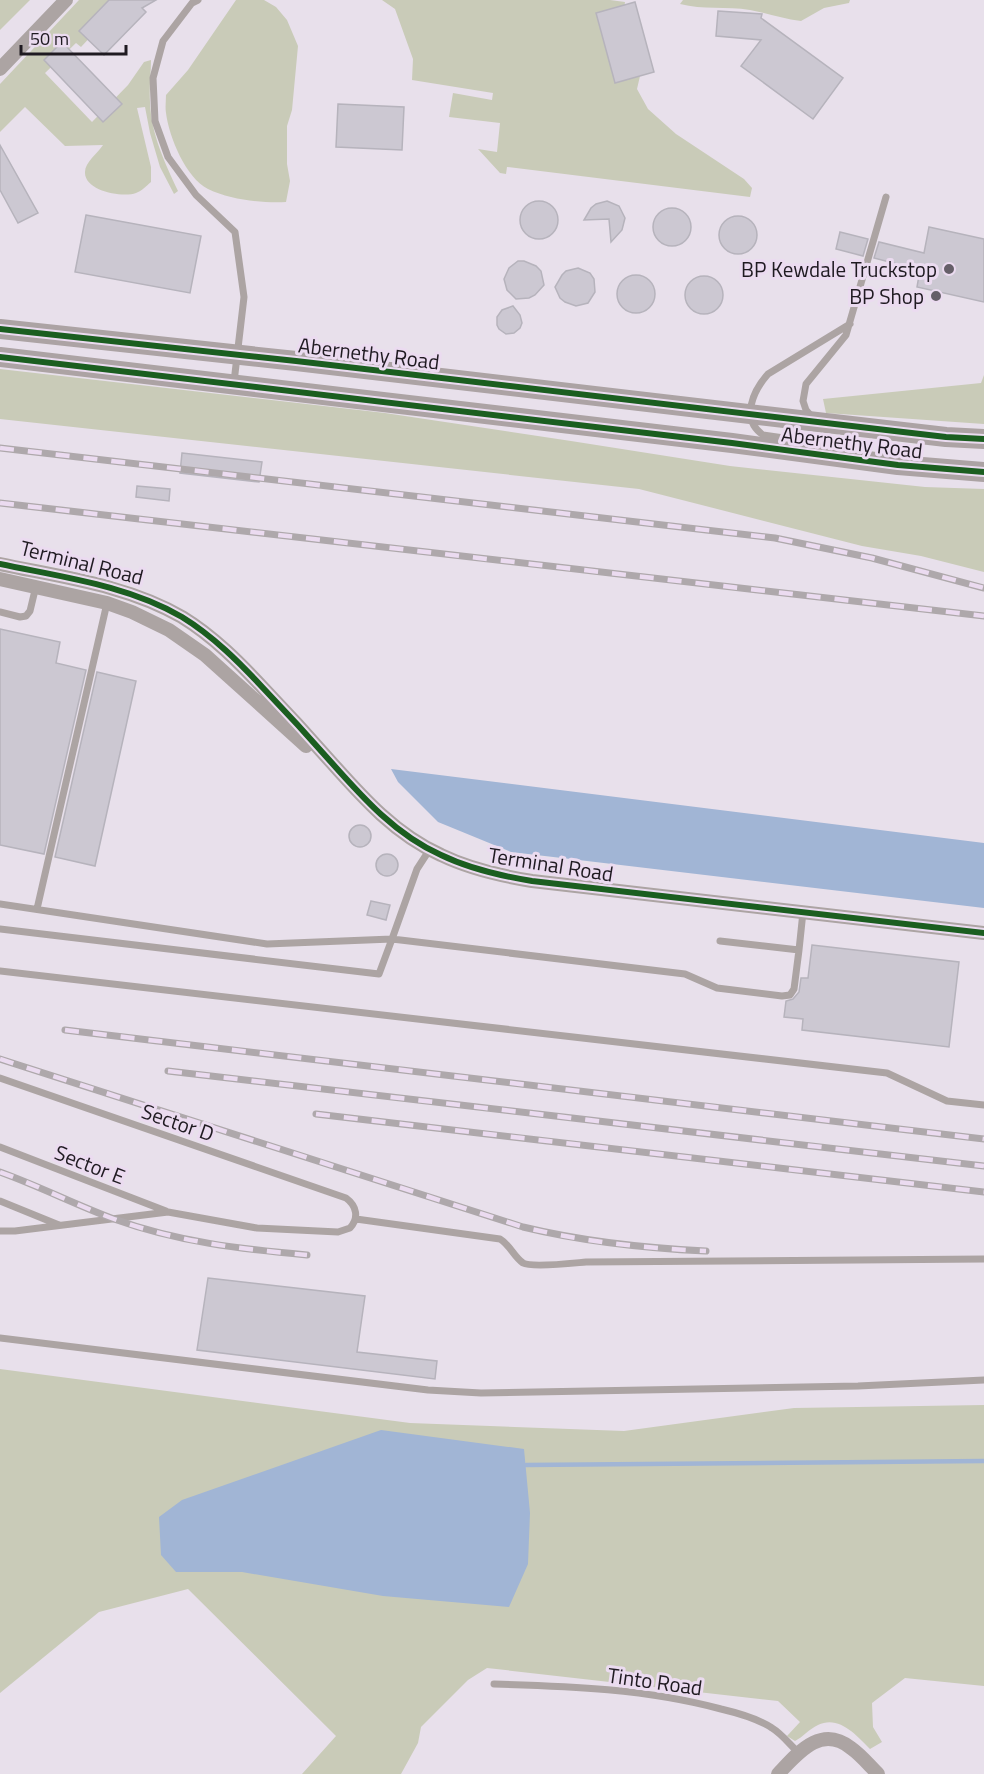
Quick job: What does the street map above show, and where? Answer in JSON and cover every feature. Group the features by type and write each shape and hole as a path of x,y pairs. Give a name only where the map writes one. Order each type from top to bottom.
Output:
{"main road":[{"name":"Abernethy Road","path":"0,329 981,439"},
{"name":"Abernethy Road","path":"0,357 732,443 897,465 984,472"}],"street":[{"path":"0,69 66,0"},
{"name":"Terminal Road","path":"0,564 126,592 182,617 239,662 386,820 413,840 463,865 497,875 532,881 984,933"},
{"path":"0,579 107,603 169,630 197,648 224,670 365,800"},
{"path":"778,1774 813,1742 827,1738 851,1747 878,1774"}],"lane":[{"path":"198,0 192,3 163,41 153,78 155,121 168,157 196,195 235,232 244,297 234,384"},
{"path":"826,423 809,416 803,402 804,392 811,377 846,335 886,197"},
{"path":"850,324 768,374 753,398 750,414 756,431 763,435 846,447 897,465"},
{"path":"0,612 20,617 26,616 30,611 36,586"},
{"path":"37,909 107,603"},
{"path":"0,929 379,974 417,869 430,849"},
{"path":"0,904 267,944 392,939 685,974 717,988 782,996 790,994 794,989 803,912"},
{"path":"720,941 799,950"},
{"path":"0,971 887,1073 947,1101 984,1105"},
{"name":"Sector D","path":"0,1078 346,1198 354,1207 356,1219"},
{"name":"Sector E","path":"0,1147 168,1212"},
{"path":"0,1201 59,1225"},
{"path":"0,1231 168,1212 258,1228 338,1232 350,1228 356,1219 500,1239 524,1263 533,1266 586,1262 984,1259"},
{"path":"0,1338 428,1390 482,1394 835,1387 984,1380"},
{"name":"Tinto Road","path":"494,1684 566,1686 702,1703 753,1719 772,1728 799,1753"}],"green space":[{"path":"0,0 30,0 0,30"},
{"path":"79,0 125,0 81,47 76,43 45,73 92,122 128,85 144,62 151,60 151,114 160,148 178,191 174,194 160,167 145,107 137,108 151,167 151,182 136,193 114,194 91,184 86,179 86,168 103,145 65,146 25,107 0,132 0,84"},
{"path":"236,0 264,0 276,7 287,20 298,46 292,110 287,126 287,164 290,181 286,202 246,200 226,196 200,184 180,156 168,123 166,95 188,70"},
{"path":"382,0 610,0 625,2 615,83 640,76 637,89 648,109 676,134 744,179 752,188 750,197 507,167 506,174 500,173 478,149 497,152 500,123 449,117 453,93 492,100 493,93 412,80 413,59 395,9"},
{"path":"683,0 850,0 849,3 824,8 801,21 750,10 680,4"},
{"path":"0,369 385,413 730,466 925,487 984,489 984,572 921,556 862,546 639,489 0,419"},
{"path":"984,375 984,424 826,413 823,399 981,383"},
{"path":"0,1369 410,1423 624,1431 794,1408 984,1405 984,1686 905,1678 872,1703 873,1727 882,1742 870,1749 847,1728 833,1723 818,1725 795,1741 787,1736 800,1722 778,1701 487,1668 468,1680 421,1727 418,1743 401,1774 302,1774 336,1736 188,1589 99,1612 0,1693"}],"water":[{"path":"391,769 984,843 984,908 511,852 438,822 398,782"},
{"path":"381,1430 524,1449 530,1513 528,1564 509,1607 383,1596 242,1572 176,1572 161,1555 159,1517 182,1500"}],"building":[{"path":"109,0 156,0 142,8 146,12 104,55 79,31"},
{"path":"635,2 654,72 615,83 596,13"},
{"path":"718,11 762,14 761,18 843,78 813,119 741,66 761,40 716,36"},
{"path":"62,42 122,104 103,122 44,60"},
{"path":"338,104 404,107 402,150 336,147"},
{"path":"0,145 38,213 18,223 0,190"},
{"path":"539,201 552,207 558,220 552,233 539,239 526,233 520,220 526,207"},
{"path":"607,201 619,206 625,218 622,230 611,242 609,219 584,220 591,208"},
{"path":"672,208 685,214 691,227 685,240 672,246 659,240 653,227 659,214"},
{"path":"86,215 201,236 190,293 75,272"},
{"path":"738,216 751,222 757,235 751,248 738,254 725,248 719,235 725,222"},
{"path":"929,227 984,239 984,302 917,287 920,270 874,258 879,242 924,253"},
{"path":"840,232 868,239 863,256 836,249"},
{"path":"518,261 536,266 541,271 544,285 529,298 516,299 507,290 504,279 509,268"},
{"path":"578,268 590,273 594,279 595,292 588,303 576,306 560,298 555,287 566,271"},
{"path":"636,275 649,281 655,294 649,307 636,313 623,307 617,294 623,281"},
{"path":"704,276 717,282 723,295 717,308 704,314 691,308 685,295 691,282"},
{"path":"513,306 520,315 522,323 514,333 506,334 499,329 497,317 502,310"},
{"path":"182,453 262,462 259,482 180,473"},
{"path":"137,486 170,489 169,501 136,497"},
{"path":"0,629 60,642 56,663 86,670 44,854 0,845"},
{"path":"97,672 136,681 95,866 55,857"},
{"path":"360,825 368,828 371,836 368,844 360,847 352,844 349,836 352,828"},
{"path":"387,854 395,857 398,865 395,873 387,876 379,873 376,865 379,857"},
{"path":"371,901 390,905 386,920 367,915"},
{"path":"812,945 959,962 949,1047 802,1030 803,1019 784,1017 786,1001 793,999 799,992 801,978 808,978"},
{"path":"208,1278 365,1296 357,1352 437,1361 435,1379 197,1350"}],"waterway":[{"path":"526,1465 984,1461"}],"railway":[{"path":"0,448 775,538 872,558 984,588"},
{"path":"0,503 984,616"},
{"path":"65,1030 984,1139"},
{"path":"0,1059 523,1227 614,1244 706,1251"},
{"path":"168,1071 984,1166"},
{"path":"316,1114 984,1192"},
{"path":"0,1172 138,1227 186,1239 233,1247 307,1255"}],"cycle path":[{"path":"0,329 946,437 984,439"},
{"path":"0,357 732,443 898,465 984,472"},
{"path":"0,564 93,583 139,597 193,624 245,669 355,789 381,814 425,847 463,864 532,881 984,933"}],"place":[{"name":"BP Kewdale Truckstop","path":"949,269"},
{"name":"BP Shop","path":"936,296"}]}
